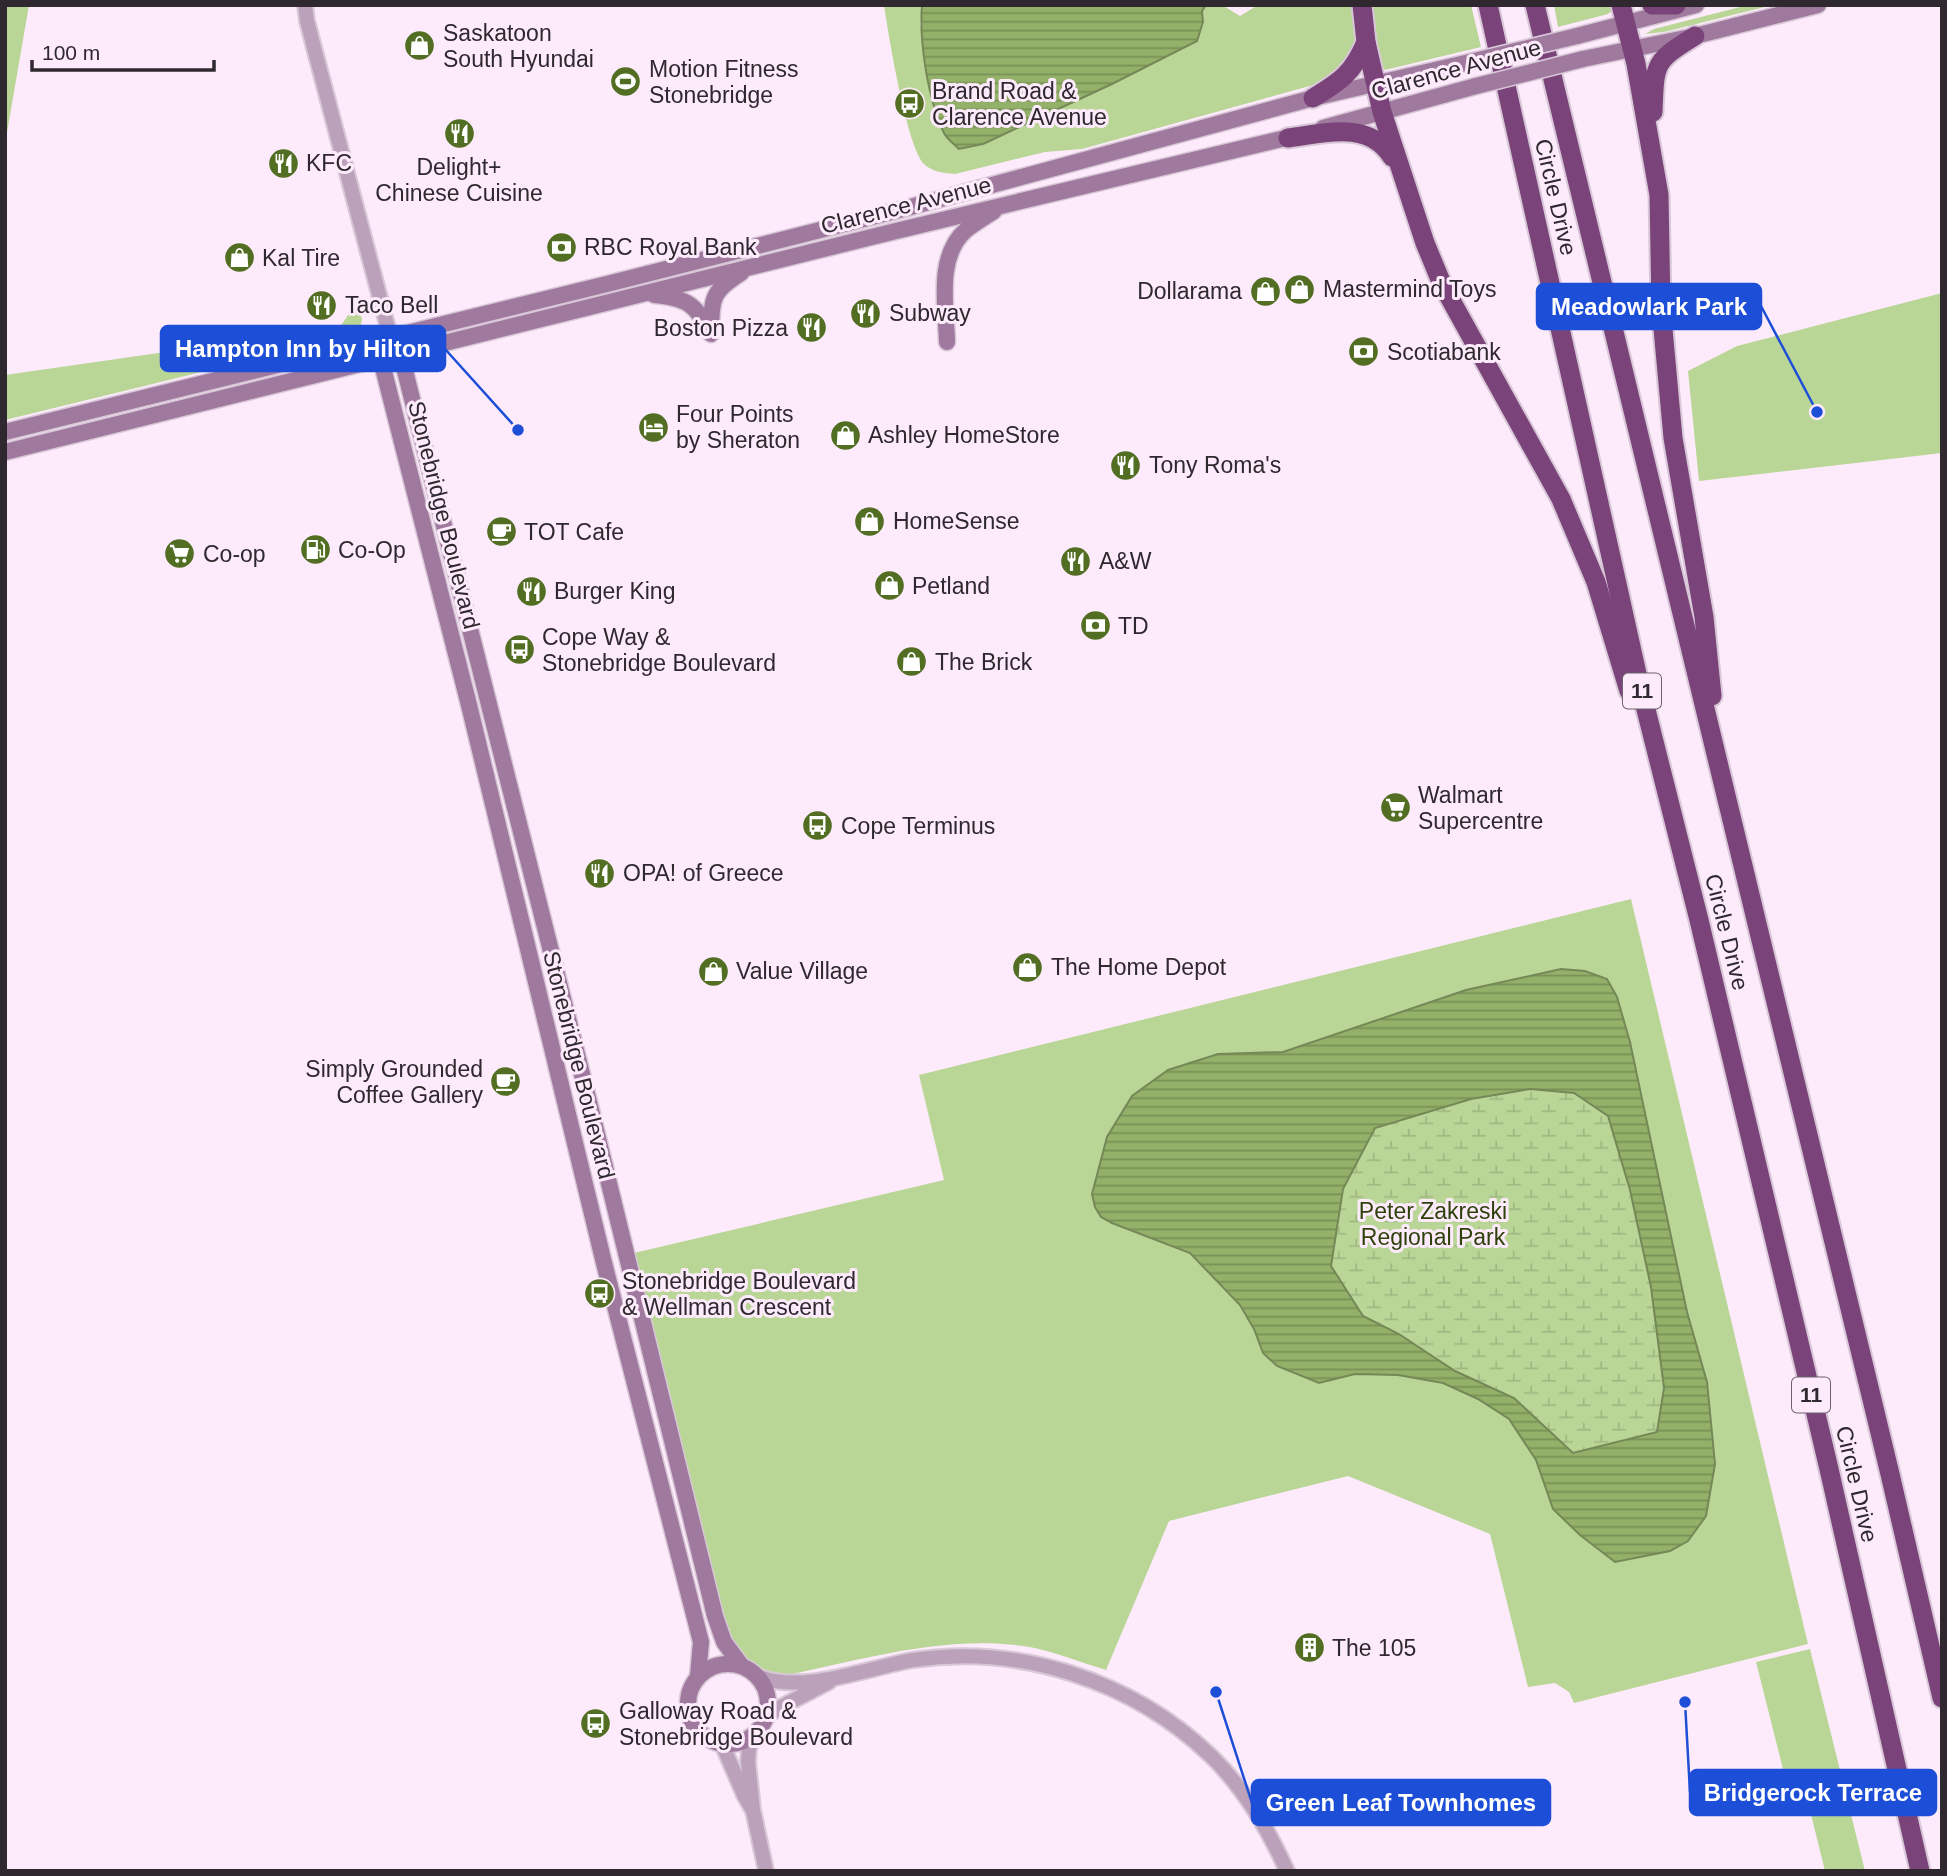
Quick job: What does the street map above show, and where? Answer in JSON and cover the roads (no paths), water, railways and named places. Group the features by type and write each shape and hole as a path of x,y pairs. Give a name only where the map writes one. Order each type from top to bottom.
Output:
{"highway":[{"path":"1362,5 1366,42 1382,112 1425,243 1442,284 1561,499 1596,582 1699,920"},
{"name":"Circle Drive","path":"1488,5 1638,678 1699,920 1829,1469 1920,1871"},
{"name":"Circle Drive","path":"1535,5 1891,1474 1942,1698"},
{"path":"1652,5 1676,5"},
{"path":"1624,14 1659,195 1661,307 1673,438 1704,617 1712,684 1715,746"},
{"path":"1651,151 1654,76 1658,65 1666,54 1695,36"},
{"path":"1313,98 1345,78 1357,64 1366,42"},
{"path":"1289,138 1335,131 1359,132 1372,137 1387,148 1400,170"}],"main road":[{"name":"Clarence Avenue","path":"5,432 807,233 1313,98 1577,36 1624,14 1696,5"},
{"name":"Clarence Avenue","path":"5,453 1004,204 1289,138 1583,59 1695,36 1818,5"},
{"path":"947,342 946,264 954,245 966,230 1004,204"},
{"path":"641,294 676,297 690,305 701,313 710,334 712,302 717,292 726,282 750,267"},
{"name":"Stonebridge Boulevard","path":"390,336 401,355 715,1616 724,1642 741,1665"},
{"path":"381,360 390,336"},
{"name":"Stonebridge Boulevard","path":"381,360 469,705 602,1255 701,1642 698,1676"},
{"path":"715,1665 741,1665 757,1676 768,1698 766,1718 756,1732 746,1740 734,1744 722,1744 700,1733 692,1723 687,1699 698,1676 715,1665"}],"street":[{"path":"305,5 390,336"},
{"path":"757,1676 788,1682 840,1676 901,1662 974,1655 1002,1657 1052,1668 1114,1690 1165,1718 1212,1757 1250,1804 1273,1840 1287,1871"},
{"path":"766,1718 775,1710 840,1676"},
{"path":"756,1732 749,1748 748,1762 753,1810 766,1871"},
{"path":"722,1744 753,1810"}],"place":[{"name":"Saskatoon South Hyundai","path":"420,46"},
{"name":"Motion Fitness Stonebridge","path":"626,82"},
{"name":"Brand Road & Clarence Avenue","path":"909,104"},
{"name":"Delight+ Chinese Cuisine","path":"459,133"},
{"name":"KFC","path":"283,163"},
{"name":"RBC Royal Bank","path":"561,247"},
{"name":"Kal Tire","path":"239,258"},
{"name":"Mastermind Toys","path":"1300,289"},
{"name":"Dollarama","path":"1265,291"},
{"name":"Taco Bell","path":"322,305"},
{"name":"Subway","path":"866,313"},
{"name":"Boston Pizza","path":"811,328"},
{"name":"Scotiabank","path":"1364,352"},
{"name":"Meadowlark Park","path":"1817,412"},
{"name":"Four Points by Sheraton","path":"653,427"},
{"name":"Hampton Inn by Hilton","path":"518,430"},
{"name":"Ashley HomeStore","path":"845,435"},
{"name":"Tony Roma's","path":"1126,465"},
{"name":"HomeSense","path":"870,521"},
{"name":"TOT Cafe","path":"501,532"},
{"name":"Co-Op","path":"315,550"},
{"name":"Co-op","path":"180,554"},
{"name":"A&W","path":"1076,561"},
{"name":"Petland","path":"889,586"},
{"name":"Burger King","path":"531,591"},
{"name":"TD","path":"1095,626"},
{"name":"Cope Way & Stonebridge Boulevard","path":"519,650"},
{"name":"The Brick","path":"912,662"},
{"name":"Walmart Supercentre","path":"1395,808"},
{"name":"Cope Terminus","path":"818,826"},
{"name":"OPA! of Greece","path":"600,873"},
{"name":"The Home Depot","path":"1028,967"},
{"name":"Value Village","path":"713,971"},
{"name":"Simply Grounded Coffee Gallery","path":"506,1082"},
{"name":"Stonebridge Boulevard & Wellman Crescent","path":"599,1294"},
{"name":"The 105","path":"1309,1648"},
{"name":"Green Leaf Townhomes","path":"1216,1692"},
{"name":"Bridgerock Terrace","path":"1685,1702"},
{"name":"Galloway Road & Stonebridge Boulevard","path":"596,1724"}],"park label":[{"name":"Peter Zakreski Regional Park","path":"1433,1224"}]}
